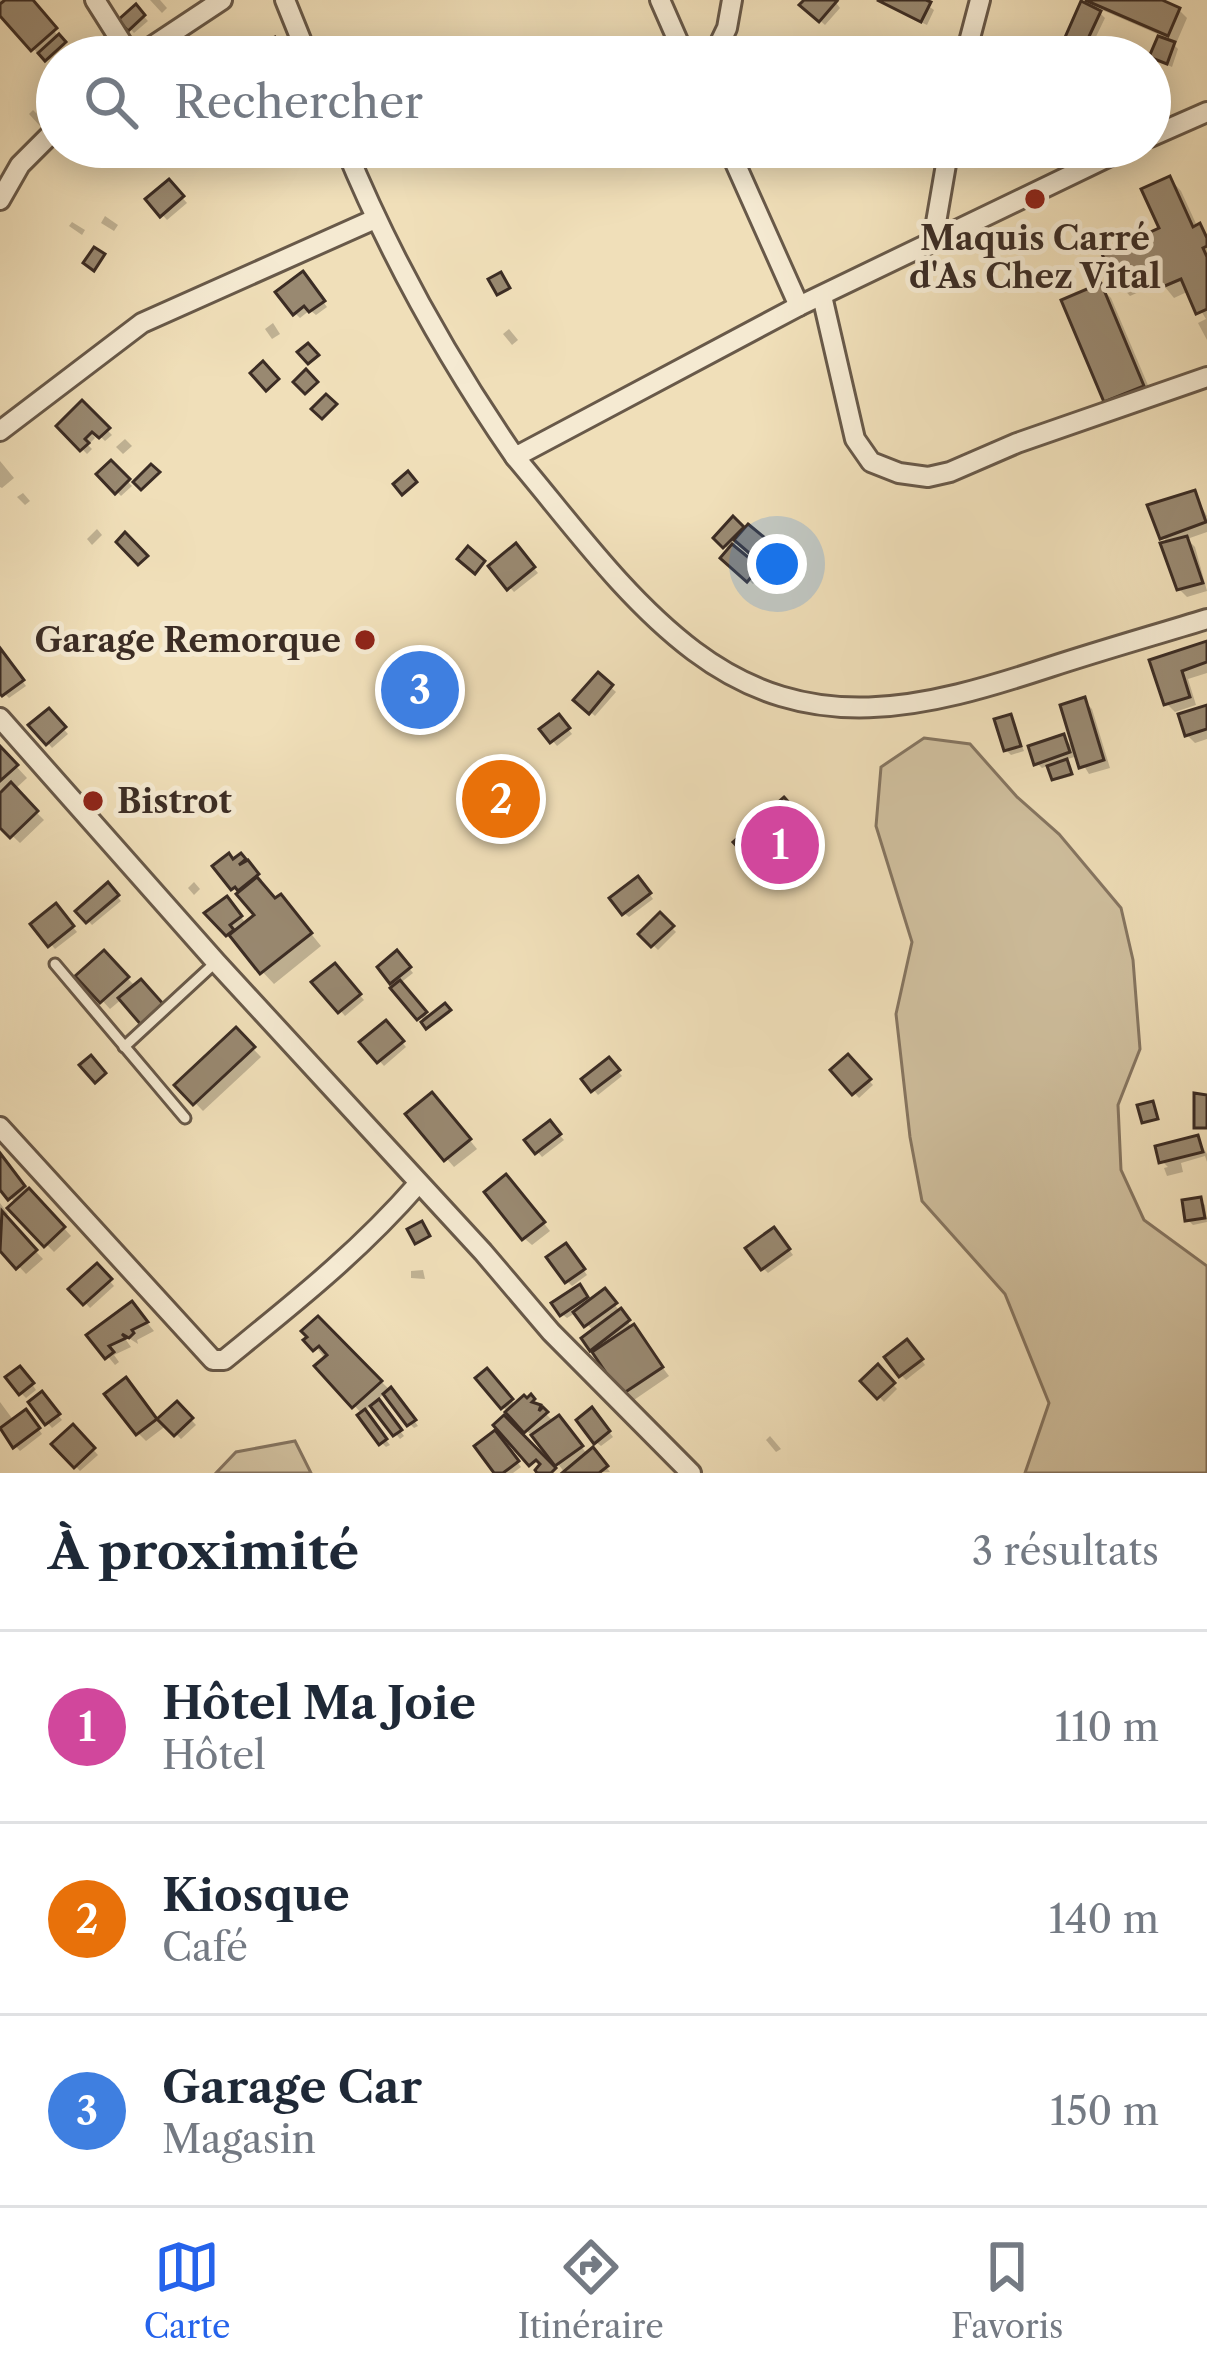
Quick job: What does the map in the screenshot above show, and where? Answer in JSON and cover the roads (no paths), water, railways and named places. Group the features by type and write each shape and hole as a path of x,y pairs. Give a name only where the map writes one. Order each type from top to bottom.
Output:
{"street":[{"path":"95,0 120,36"},
{"path":"166,36 222,0"},
{"path":"285,0 300,36"},
{"path":"660,0 676,36"},
{"path":"723,36 732,0"},
{"path":"971,36 980,0"},
{"path":"1171,128 1207,112"},
{"path":"0,200 20,165 36,149"},
{"path":"354,168 375,219 472,394 515,457 634,597 696,652 765,691 821,704 907,706 962,696 1207,619"},
{"path":"737,168 799,306"},
{"path":"933,240 945,168"},
{"path":"515,457 799,306 1085,168"},
{"path":"0,431 142,323 375,219"},
{"path":"822,296 855,439 871,462 899,473 928,477 950,472 1017,443 1207,377"},
{"path":"0,718 551,1332 692,1473"},
{"path":"0,1127 213,1360 224,1360 321,1283 371,1238 418,1184"}],"lane":[{"path":"124,1047 216,962"},
{"path":"55,964 185,1118"}],"place":[{"name":"Maquis Carré d'As Chez Vital","path":"1035,199"},
{"name":"Garage Remorque","path":"365,640"},
{"name":"Garage Car","path":"420,690"},
{"name":"Kiosque","path":"501,799"},
{"name":"Bistrot","path":"93,801"},
{"name":"Hôtel Ma Joie","path":"780,845"}]}
